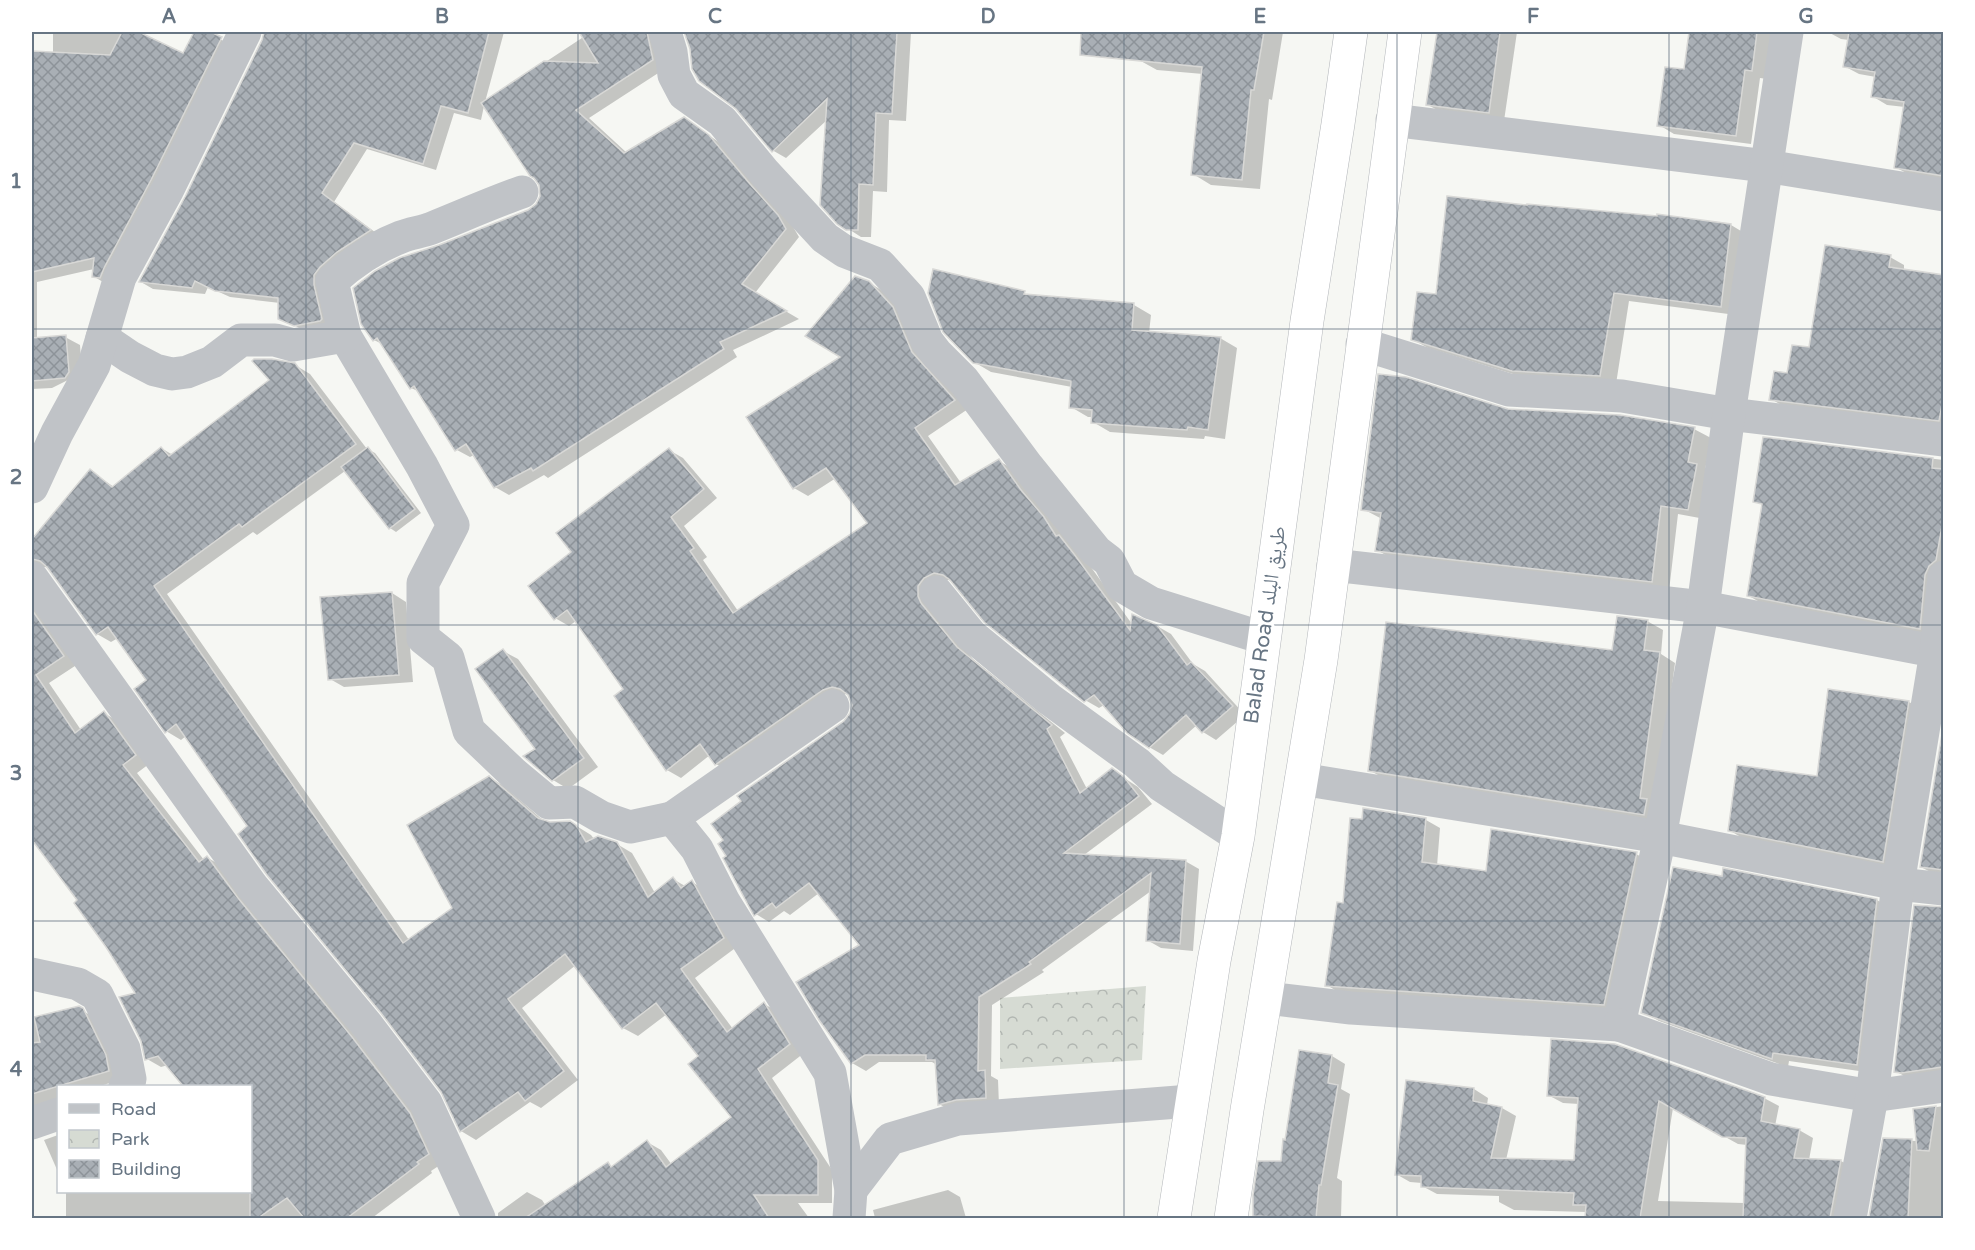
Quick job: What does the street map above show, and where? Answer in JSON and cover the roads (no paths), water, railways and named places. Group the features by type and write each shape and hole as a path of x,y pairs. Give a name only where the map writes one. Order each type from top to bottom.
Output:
{"highway":[{"name":"Balad Road طريق البلد","path":"1174,1218 1214,961 1238,836 1305,332 1351,32"},
{"path":"1230,1218 1321,660 1405,32"}],"street":[{"path":"32,487 57,433 94,365 120,277 168,189 245,32"},
{"path":"665,32 674,75 684,94 722,122 825,238 844,251 880,265 909,297 927,341 964,381 1096,551 1109,561 1122,586 1151,603 1263,638"},
{"path":"1619,1025 1660,837 1703,607 1729,414 1787,32"},
{"path":"1392,120 1766,166 1944,195"},
{"path":"522,192 429,229 400,237 363,255 332,281 345,336 422,466 453,525 423,583 423,638 448,658 469,731 549,803 575,802 601,817 630,827 672,818 833,706"},
{"path":"102,338 155,370 172,374 187,372 212,362 241,340 274,340 293,345 345,336"},
{"path":"1362,344 1509,390 1622,396 1729,414 1944,440"},
{"path":"1333,565 1703,607 1940,653"},
{"path":"32,578 252,886 367,1025 426,1103 479,1218"},
{"path":"1850,1218 1872,1096 1898,884 1940,653 1944,578"},
{"path":"936,592 971,635 1049,699 1137,764 1162,786 1238,836"},
{"path":"1301,779 1660,837 1898,884 1944,889"},
{"path":"672,818 697,849 724,902 830,1073 850,1204"},
{"path":"32,974 78,984 97,995 124,1049 132,1084"},
{"path":"1266,998 1351,1008 1619,1025 1771,1079 1872,1096 1944,1086"},
{"path":"850,1204 890,1139 958,1119 1191,1101"},
{"path":"32,1123 57,1114"}]}
